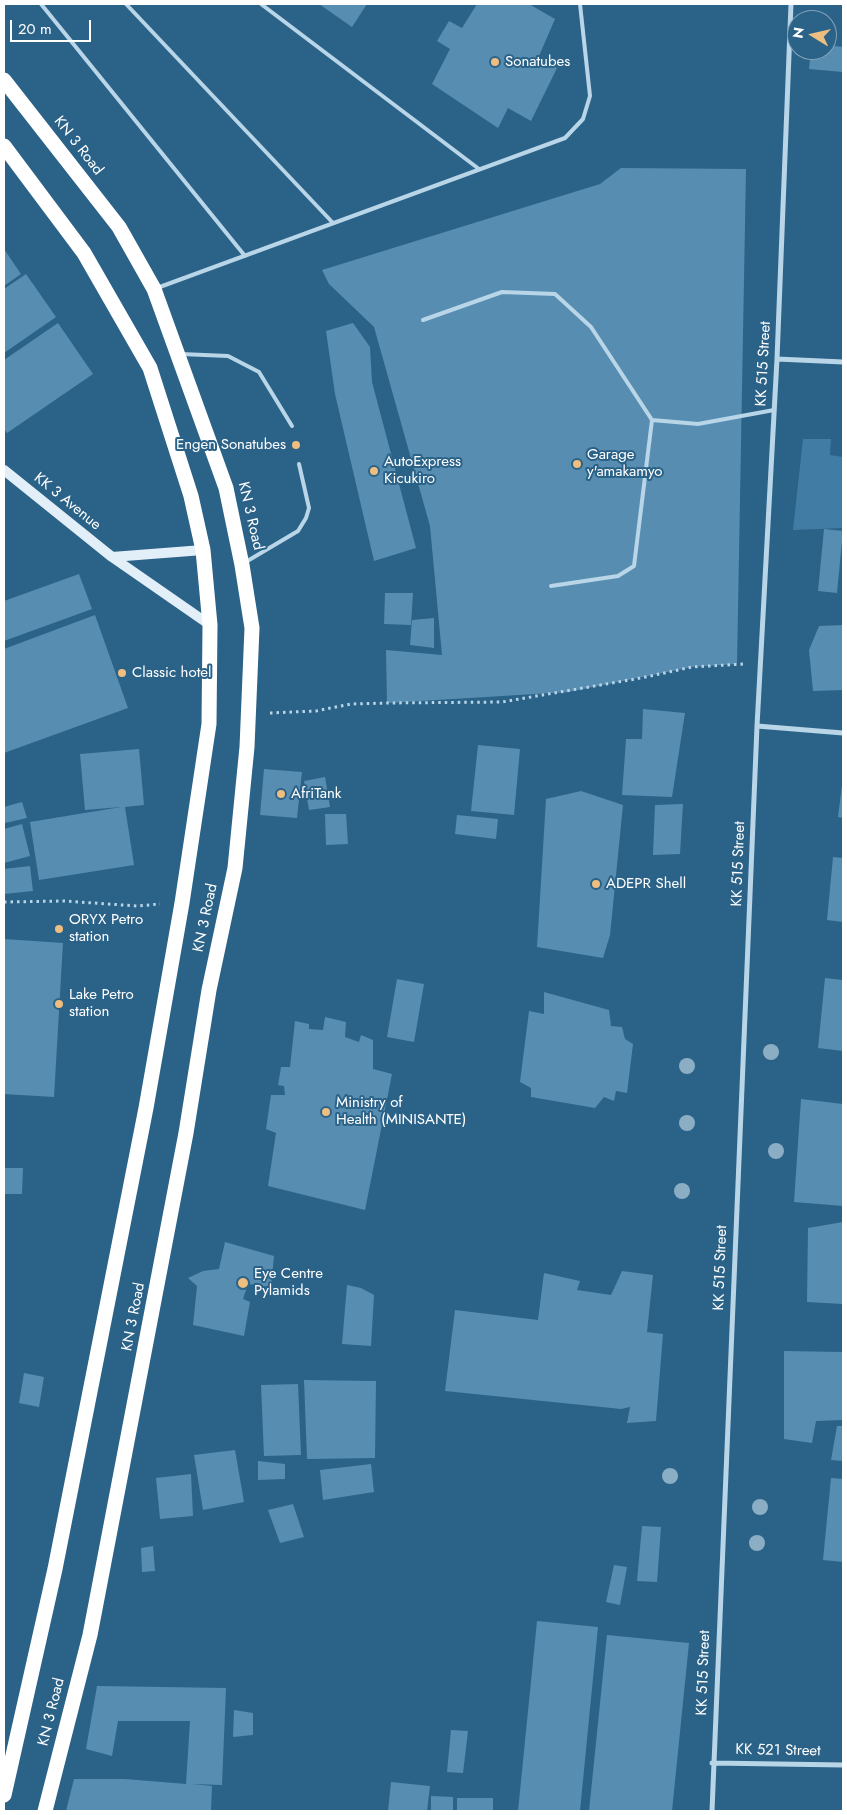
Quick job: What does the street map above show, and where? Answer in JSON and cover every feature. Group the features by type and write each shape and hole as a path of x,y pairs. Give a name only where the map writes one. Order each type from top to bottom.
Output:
{"highway":[{"name":"KN 3 Road","path":"4,80 119,227 154,289 226,488 242,564 252,628 249,713 235,868 209,990 184,1143 90,1635 45,1811"},
{"name":"KN 3 Road","path":"4,146 84,253 150,368 191,496 203,550 210,625 208,724 182,903 146,1108 55,1569 4,1795"}],"main road":[{"name":"KK 3 Avenue","path":"4,470 112,557 210,625"},
{"path":"112,557 203,550"}],"street":[{"name":"KK 515 Street","path":"712,1811 712,1763 757,726 778,359 791,4"},
{"path":"778,359 843,362"},
{"path":"757,726 843,733"},
{"name":"KK 521 Street","path":"712,1763 843,1765"}],"lane":[{"path":"40,4 245,256"},
{"path":"126,4 333,223"},
{"path":"261,4 480,169"},
{"path":"154,289 565,138 583,119 590,96 580,4"},
{"path":"423,320 502,292 555,294 591,327 652,420 634,566 618,576 551,586"},
{"path":"177,354 228,356 259,372 292,426"},
{"path":"652,420 698,424 774,410"},
{"path":"242,564 298,532 306,518 309,508 299,464"}],"path":[{"path":"249,713 316,711 351,704 387,702 502,702 641,678 692,667 762,663"},
{"path":"4,902 64,901 137,906 182,903"}],"shaded area":[{"path":"803,439 831,439 830,455 843,457 843,528 793,530"}],"building":[{"path":"319,4 367,4 352,27"},
{"name":"Sonatubes","path":"477,4 529,4 555,19 539,56 557,68 531,121 508,108 498,128 432,84 450,49 437,41 449,21 462,28"},
{"path":"837,46 843,47 843,72 809,69 810,60 837,60"},
{"name":"Garage y'amakamyo","path":"621,168 746,169 737,664 692,667 568,692 387,703 386,650 442,655 430,526 374,327 329,284 322,270 600,184"},
{"path":"4,249 21,274 4,286"},
{"path":"26,274 56,317 4,353 4,289"},
{"path":"58,323 93,374 7,433 4,429 4,360"},
{"name":"AutoExpress Kicukiro","path":"353,323 370,347 372,382 416,548 374,561 335,394 326,331"},
{"path":"824,529 843,531 837,593 818,591"},
{"path":"79,574 92,609 4,641 4,601"},
{"path":"385,593 413,593 411,625 384,624"},
{"path":"95,615 128,708 4,753 4,649"},
{"path":"434,618 434,648 410,645 412,620"},
{"path":"843,625 843,690 813,691 809,650 819,626"},
{"path":"643,709 685,713 672,797 622,795 626,739 642,739"},
{"path":"478,745 520,749 514,815 471,811"},
{"path":"139,749 144,805 125,807 134,865 39,880 30,822 121,807 85,810 80,754"},
{"name":"AfriTank","path":"264,769 302,772 297,818 260,815"},
{"path":"325,777 330,807 309,810 304,781"},
{"path":"843,785 843,818 838,817"},
{"path":"581,791 623,805 610,935 603,958 537,947 546,799"},
{"path":"22,802 27,818 5,823 4,807"},
{"path":"683,804 680,854 653,855 655,805"},
{"path":"325,814 346,814 348,844 326,845"},
{"path":"457,815 498,819 496,839 455,834"},
{"path":"22,824 30,856 4,863 4,829"},
{"path":"833,857 843,858 843,922 827,920"},
{"path":"30,866 33,891 4,894 4,869"},
{"path":"4,939 63,943 54,1097 4,1094"},
{"path":"825,978 843,980 843,1051 818,1048"},
{"path":"397,979 424,984 414,1042 387,1037"},
{"path":"544,992 609,1010 611,1026 622,1027 625,1039 633,1044 627,1093 616,1091 614,1101 604,1097 595,1108 531,1097 531,1088 520,1082 529,1011 544,1014"},
{"name":"Ministry of Health (MINISANTE)","path":"325,1017 346,1022 345,1037 359,1042 361,1035 373,1040 373,1069 392,1074 365,1210 268,1186 276,1133 266,1129 271,1095 285,1095 284,1086 278,1085 281,1067 290,1067 295,1021 309,1024 309,1029 323,1030"},
{"path":"801,1099 843,1104 843,1206 794,1202"},
{"path":"4,1168 23,1168 22,1194 4,1194"},
{"path":"843,1222 843,1304 807,1302 808,1228"},
{"path":"225,1242 274,1256 271,1287 248,1284 243,1299 250,1302 244,1336 193,1325 197,1286 188,1278 203,1271 219,1269"},
{"path":"622,1271 653,1275 647,1332 663,1334 656,1421 627,1423 630,1407 621,1409 445,1391 455,1310 538,1320 544,1273 580,1281 577,1290 611,1295"},
{"path":"347,1285 361,1288 374,1295 371,1346 342,1344"},
{"path":"784,1351 843,1352 843,1420 816,1421 812,1443 784,1439"},
{"path":"24,1373 44,1377 39,1407 19,1403"},
{"path":"304,1380 376,1381 375,1458 307,1459"},
{"path":"298,1384 301,1455 264,1456 261,1385"},
{"path":"837,1426 843,1426 843,1461 831,1460"},
{"path":"235,1450 244,1502 203,1510 194,1455"},
{"path":"258,1461 285,1464 285,1479 258,1480"},
{"path":"371,1464 374,1492 323,1500 320,1470"},
{"path":"191,1474 193,1516 160,1519 156,1478"},
{"path":"831,1478 843,1479 843,1562 823,1560"},
{"path":"293,1504 304,1537 280,1543 268,1510"},
{"path":"642,1526 661,1527 657,1582 637,1581"},
{"path":"153,1546 155,1571 142,1572 141,1548"},
{"path":"614,1565 627,1567 620,1605 606,1602"},
{"path":"537,1621 598,1627 580,1811 518,1811"},
{"path":"607,1635 689,1643 672,1811 589,1811"},
{"path":"97,1686 226,1688 222,1785 192,1784 212,1786 211,1811 66,1811 74,1779 125,1779 186,1784 190,1721 118,1721 112,1756 86,1749"},
{"path":"234,1710 253,1713 253,1735 233,1737"},
{"path":"451,1730 468,1731 463,1773 447,1772"},
{"path":"391,1782 430,1786 427,1811 388,1811"},
{"path":"431,1796 453,1797 453,1811 431,1811"},
{"path":"457,1798 493,1798 493,1811 457,1811"}],"place":[{"name":"Sonatubes","path":"495,62"},
{"name":"Engen Sonatubes","path":"296,445"},
{"name":"Garage y'amakamyo","path":"577,464"},
{"name":"AutoExpress Kicukiro","path":"374,471"},
{"name":"Classic hotel","path":"122,673"},
{"name":"AfriTank","path":"281,794"},
{"name":"ADEPR Shell","path":"596,884"},
{"name":"ORYX Petro station","path":"59,929"},
{"name":"Lake Petro station","path":"59,1004"},
{"name":"Ministry of Health (MINISANTE)","path":"326,1112"},
{"name":"Eye Centre Pylamids","path":"243,1283"}]}
